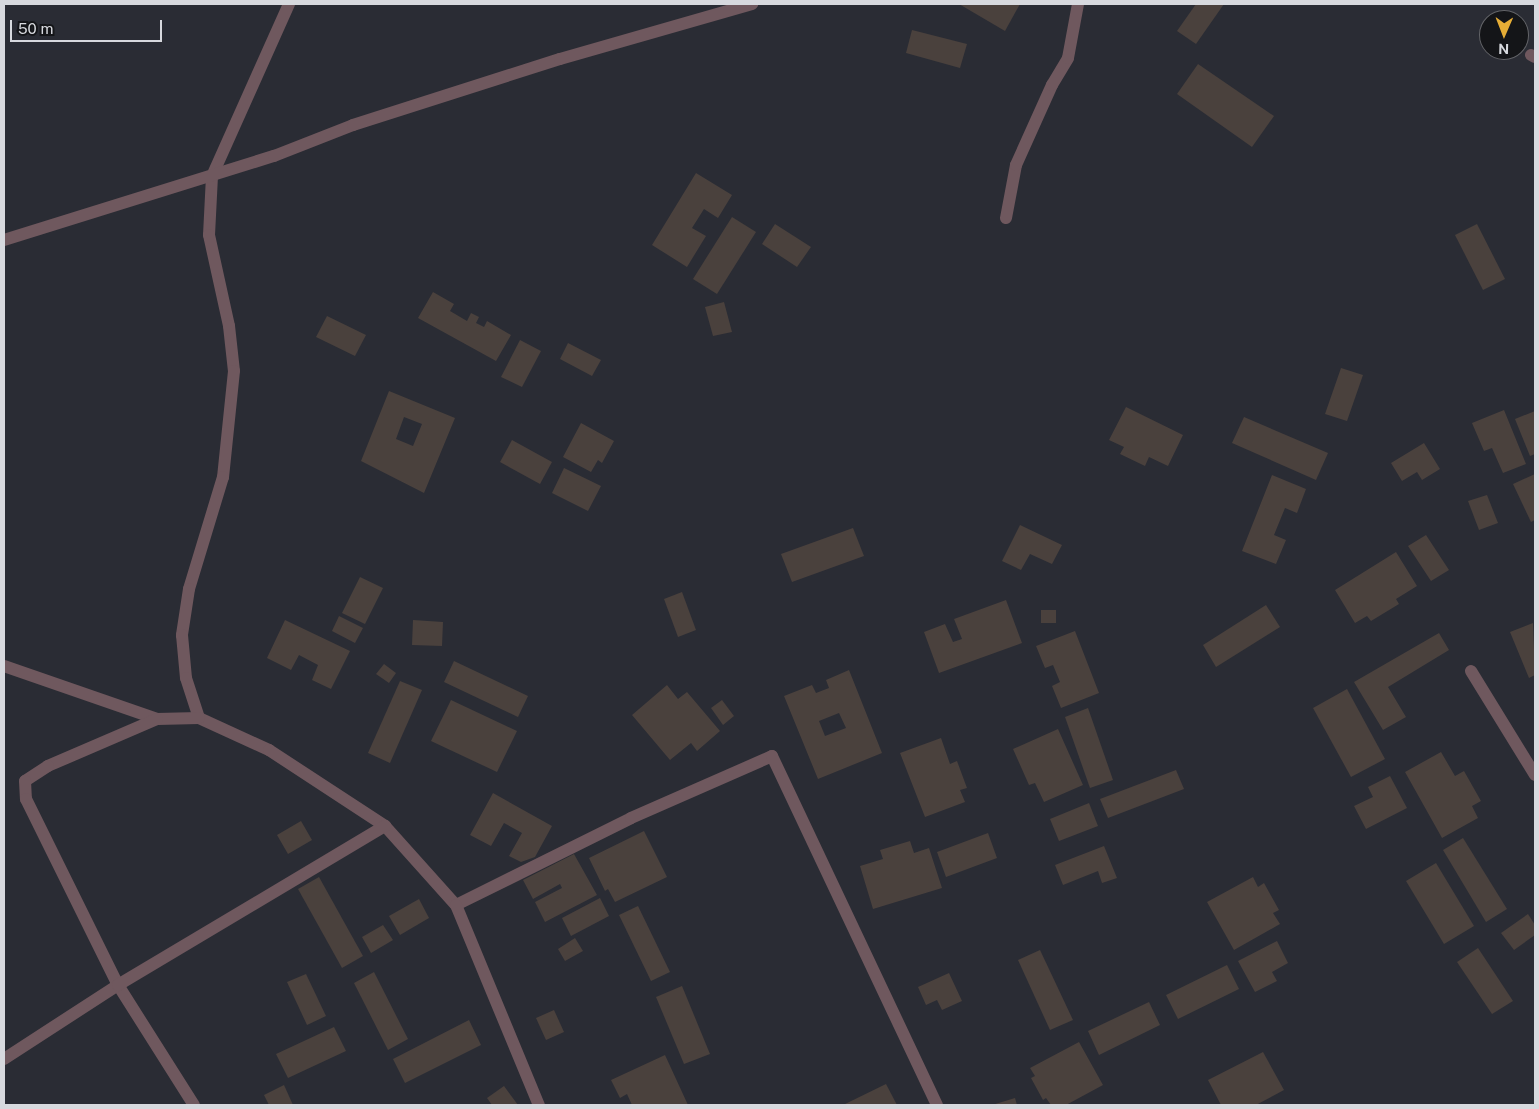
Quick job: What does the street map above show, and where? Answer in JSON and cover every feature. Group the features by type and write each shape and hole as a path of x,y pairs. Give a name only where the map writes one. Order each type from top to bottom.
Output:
{"street":[{"path":"199,718 186,678 182,635 189,589 223,477 234,371 229,326 209,235 212,176 289,4"},
{"path":"4,240 274,156 354,125 419,104 560,60 752,4"},
{"path":"1006,218 1016,165 1052,85 1068,58 1078,4"},
{"path":"4,666 157,719 199,718 269,750 384,826 456,905 539,1105"},
{"path":"1471,671 1535,775"},
{"path":"157,719 48,766 25,781 26,799 118,985 194,1105"},
{"path":"456,905 632,818 772,756 937,1105"},
{"path":"4,1059 118,985 384,826"}],"building":[{"path":"959,4 1020,4 1005,31"},
{"path":"1196,4 1224,4 1196,44 1177,31"},
{"path":"912,30 967,44 960,68 906,53"},
{"path":"1198,64 1274,116 1252,147 1177,94"},
{"path":"696,173 732,195 718,218 704,209 692,228 706,236 687,267 652,245"},
{"path":"732,217 756,232 717,294 693,279"},
{"path":"775,224 811,247 797,267 762,244"},
{"path":"1477,224 1505,279 1483,290 1455,235"},
{"path":"433,292 454,304 450,311 467,321 471,313 479,317 476,323 484,327 487,321 511,335 496,361 418,318"},
{"path":"724,302 732,332 713,336 705,307"},
{"path":"327,316 366,335 355,356 316,337"},
{"path":"520,340 541,351 522,387 501,377"},
{"path":"568,343 601,360 592,376 560,359"},
{"path":"1341,368 1363,375 1347,421 1325,414"},
{"path":"389,391 455,418 424,493 361,461","holes":["404,417 422,424 413,446 396,439"]},
{"path":"1126,407 1183,435 1168,466 1149,457 1145,466 1120,454 1124,447 1109,440"},
{"path":"1504,410 1526,464 1503,473 1492,448 1484,451 1472,423"},
{"path":"1535,411 1535,454 1530,456 1515,419"},
{"path":"1244,417 1328,453 1316,480 1232,443"},
{"path":"581,423 614,441 602,463 598,460 591,472 563,457"},
{"path":"512,440 552,462 540,484 500,462"},
{"path":"1424,443 1440,469 1422,480 1417,472 1402,481 1391,463"},
{"path":"564,468 601,486 588,511 552,493"},
{"path":"1535,474 1535,520 1531,522 1513,484"},
{"path":"1272,475 1306,489 1297,513 1285,508 1274,535 1286,540 1276,564 1242,551"},
{"path":"1487,495 1498,523 1479,530 1468,501"},
{"path":"1020,525 1062,545 1052,564 1030,554 1021,570 1002,561"},
{"path":"853,528 864,556 792,582 781,554"},
{"path":"1426,535 1449,570 1431,581 1408,546"},
{"path":"1396,552 1417,586 1396,599 1399,604 1371,621 1367,616 1355,623 1335,590"},
{"path":"360,577 383,588 365,624 342,613"},
{"path":"682,592 696,630 678,637 664,599"},
{"path":"1006,600 1022,643 939,673 924,632 945,624 953,642 962,639 954,619"},
{"path":"1266,605 1280,627 1216,667 1203,645"},
{"path":"1041,610 1056,610 1056,623 1041,623"},
{"path":"339,616 363,628 355,643 332,631"},
{"path":"285,620 350,651 331,689 312,680 318,665 299,655 291,670 267,658"},
{"path":"413,620 443,622 442,646 412,645"},
{"path":"1533,623 1535,675 1529,678 1510,632"},
{"path":"1075,631 1099,693 1061,708 1052,686 1060,682 1053,665 1045,668 1036,646"},
{"path":"1439,633 1449,650 1388,687 1406,717 1383,730 1354,682"},
{"path":"454,661 528,696 518,717 444,682"},
{"path":"384,664 396,673 389,683 376,674"},
{"path":"849,670 882,753 818,779 784,696 812,685 816,693 829,688 826,680","holes":["839,713 846,728 825,736 819,721"]},
{"path":"400,681 422,690 390,763 368,753"},
{"path":"667,685 678,699 687,692 720,731 697,751 691,743 670,760 632,715"},
{"path":"1347,689 1385,759 1351,777 1313,708"},
{"path":"451,700 517,731 497,772 431,741"},
{"path":"722,700 734,716 723,725 711,708"},
{"path":"1088,708 1113,780 1090,788 1065,717"},
{"path":"1058,729 1083,785 1044,802 1035,783 1029,785 1013,749"},
{"path":"941,738 950,764 957,761 967,788 960,790 965,802 925,817 900,753"},
{"path":"1441,752 1455,776 1464,771 1481,801 1472,806 1478,818 1442,838 1405,772"},
{"path":"1176,770 1184,789 1108,818 1100,799"},
{"path":"1390,776 1407,808 1366,829 1354,806 1373,797 1368,787"},
{"path":"493,793 552,826 535,857 521,862 509,856 522,833 504,823 491,846 470,835"},
{"path":"1089,803 1098,826 1059,841 1050,819"},
{"path":"301,821 312,840 288,854 277,835"},
{"path":"644,831 667,877 615,902 608,889 605,891 589,858"},
{"path":"988,833 997,858 946,877 937,852"},
{"path":"1463,838 1507,909 1486,922 1443,850"},
{"path":"910,841 914,853 929,848 942,888 873,909 860,866 883,859 880,850"},
{"path":"1104,846 1117,878 1102,883 1098,871 1063,885 1055,865"},
{"path":"574,854 597,895 545,922 535,902 562,888 560,884 533,899 523,880"},
{"path":"1436,863 1474,926 1444,944 1406,881"},
{"path":"319,877 363,956 342,968 298,889"},
{"path":"1253,877 1258,887 1264,883 1279,910 1273,913 1280,924 1234,950 1207,902"},
{"path":"600,898 609,916 571,936 562,918"},
{"path":"419,899 429,918 400,935 389,916"},
{"path":"638,906 670,972 651,981 619,915"},
{"path":"1528,914 1535,925 1535,935 1514,950 1501,933"},
{"path":"383,925 393,940 371,953 362,937"},
{"path":"575,938 583,951 565,961 558,949"},
{"path":"1277,941 1288,963 1272,972 1277,981 1255,992 1238,961"},
{"path":"1478,948 1513,1001 1492,1014 1457,962"},
{"path":"1040,950 1073,1020 1050,1030 1018,960"},
{"path":"1227,965 1239,989 1178,1019 1166,995"},
{"path":"374,972 408,1039 388,1050 354,983"},
{"path":"949,973 962,1001 942,1010 937,1000 926,1005 918,987"},
{"path":"306,974 326,1016 307,1025 287,982"},
{"path":"682,986 710,1054 684,1064 656,997"},
{"path":"1149,1002 1160,1025 1099,1055 1088,1031"},
{"path":"554,1010 564,1032 546,1040 536,1018"},
{"path":"469,1020 481,1045 405,1083 393,1059"},
{"path":"334,1027 346,1051 288,1078 276,1054"},
{"path":"1079,1042 1103,1085 1066,1105 1051,1105 1046,1098 1043,1100 1031,1078 1035,1076 1030,1068"},
{"path":"1263,1052 1284,1090 1256,1105 1221,1105 1208,1080"},
{"path":"665,1055 688,1105 632,1105 627,1094 620,1098 611,1080"},
{"path":"886,1084 897,1105 843,1105"},
{"path":"284,1085 293,1105 269,1105 264,1095"},
{"path":"504,1086 518,1105 492,1105 487,1098"},
{"path":"1015,1098 1017,1105 992,1105"}]}
